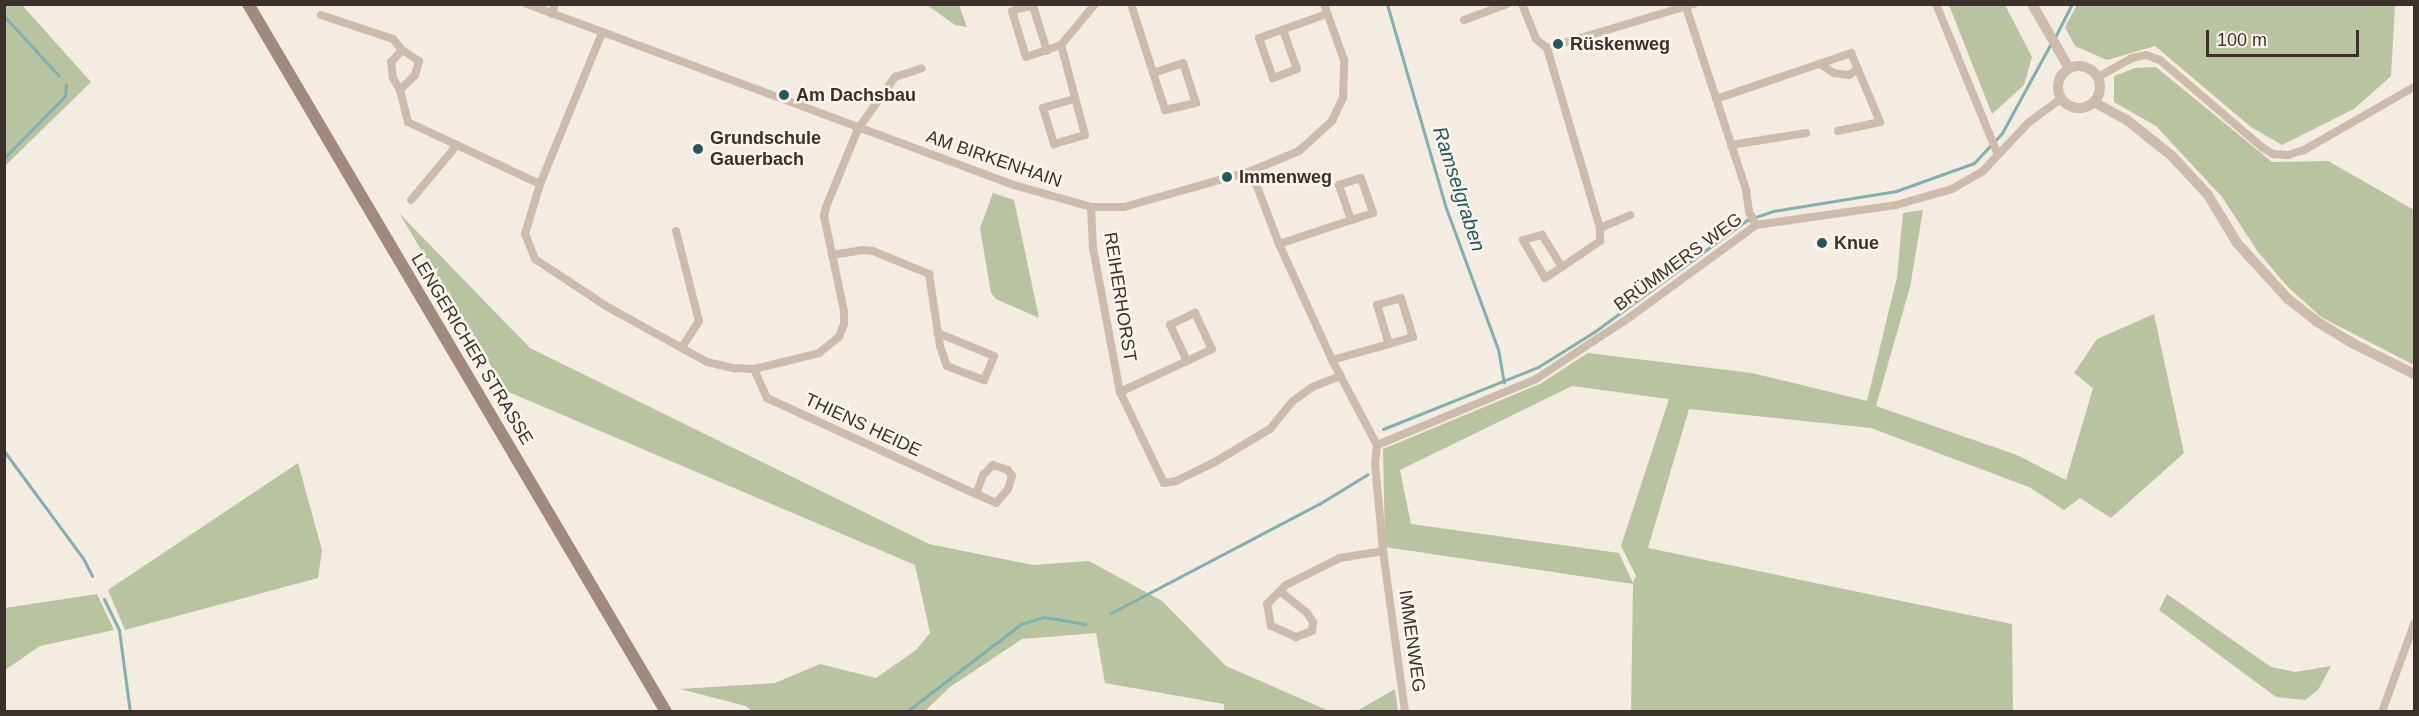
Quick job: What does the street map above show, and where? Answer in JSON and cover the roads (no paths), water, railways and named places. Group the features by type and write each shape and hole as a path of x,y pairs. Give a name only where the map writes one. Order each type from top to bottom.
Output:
{"main road":[{"name":"LENGERICHER STRASSE","path":"248,4 666,711"}],"street":[{"name":"AM BIRKENHAIN","path":"526,4 1014,186 1091,207 1124,207 1251,171 1299,151 1332,121 1343,97 1346,78 1344,60 1326,9"},
{"path":"552,14 555,4"},
{"path":"1047,51 1033,6 1022,6 1012,11 1026,57 1047,51 1061,45 1095,4"},
{"path":"1131,4 1165,111 1196,103 1184,63 1154,73"},
{"path":"1464,20 1507,4"},
{"path":"1522,4 1536,39 1547,48 1600,228 1600,241 1562,267 1545,278 1523,240 1542,235 1562,267"},
{"path":"1936,4 1997,153"},
{"path":"2032,4 2069,68"},
{"path":"1547,48 1690,6 1716,99 1746,190 1749,212 1755,224"},
{"path":"1283,30 1297,69 1273,78 1259,38 1283,30 1326,9"},
{"path":"321,15 393,39 402,50 419,61 415,75 400,90"},
{"path":"602,33 540,184 525,234 535,259 606,306 707,362 734,368 754,369 819,353 839,337 844,324 844,311 824,216 858,129 894,76 922,68"},
{"path":"1061,45 1085,135 1054,144 1043,108 1074,99"},
{"path":"402,50 391,62 393,78 400,90 408,122 540,184"},
{"path":"1716,99 1851,53 1881,122 1838,131"},
{"path":"2098,77 2132,58 2146,55 2160,60 2263,148 2273,154 2288,155 2304,150 2415,87"},
{"path":"1820,63 1834,73 1849,75 1858,69"},
{"path":"2085,67 2098,77 2099,94 2094,102 2086,107 2077,108 2062,98 2058,87 2061,76 2069,68 2085,67"},
{"name":"BRÜMMERS WEG","path":"1377,445 1536,379 1622,323 1755,224 1896,205 1952,189 1983,171 1997,153 2028,123 2062,98"},
{"path":"2094,102 2127,120 2172,156 2208,195 2237,243 2288,299 2316,321 2352,343 2415,374"},
{"path":"1731,145 1806,133"},
{"path":"411,200 457,145"},
{"name":"IMMENWEG","path":"1251,171 1279,244 1332,360 1377,445 1375,464 1383,551 1405,711"},
{"path":"1279,244 1373,213 1361,177 1339,185 1351,220"},
{"name":"REIHERHORST","path":"1091,207 1093,248 1120,392 1164,483 1176,481 1215,462 1270,429 1293,401 1312,387 1341,376"},
{"path":"1600,228 1630,215"},
{"path":"676,231 699,321 682,347"},
{"path":"832,255 862,250 873,251 930,273 938,333 947,366 984,380 994,356 938,333"},
{"path":"1332,360 1389,344 1413,337 1401,298 1377,305 1389,344"},
{"name":"REIHERHORST","path":"1120,392 1212,350 1195,313 1170,325 1186,361"},
{"name":"THIENS HEIDE","path":"754,369 766,398 976,494 996,502 1008,489 1012,476 1008,470 993,465 983,475 976,494"},
{"path":"1280,591 1306,613 1313,622 1312,631 1296,637 1271,626 1267,604 1280,591 1286,585 1340,558 1383,551"},
{"path":"2382,711 2415,624"}],"waterway":[{"name":"Ramselgraben","path":"1387,4 1446,208 1498,349 1504,382"},
{"path":"2055,37 2072,4"},
{"path":"4,16 59,76"},
{"path":"1383,429 1538,367 1594,332 1747,220 1773,211 1896,191 1974,163 2002,133 2051,43"},
{"path":"4,158 65,96 66,85"},
{"path":"4,451 83,558 92,576"},
{"path":"1111,613 1319,504 1368,474"},
{"path":"104,599 119,630 130,712"},
{"path":"906,712 1021,624 1044,617 1085,624"}],"place":[{"name":"Rüskenweg","path":"1558,44"},
{"name":"Am Dachsbau","path":"784,95"},
{"name":"Grundschule Gauerbach","path":"698,149"},
{"name":"Immenweg","path":"1227,177"},
{"name":"Knue","path":"1822,243"}]}
